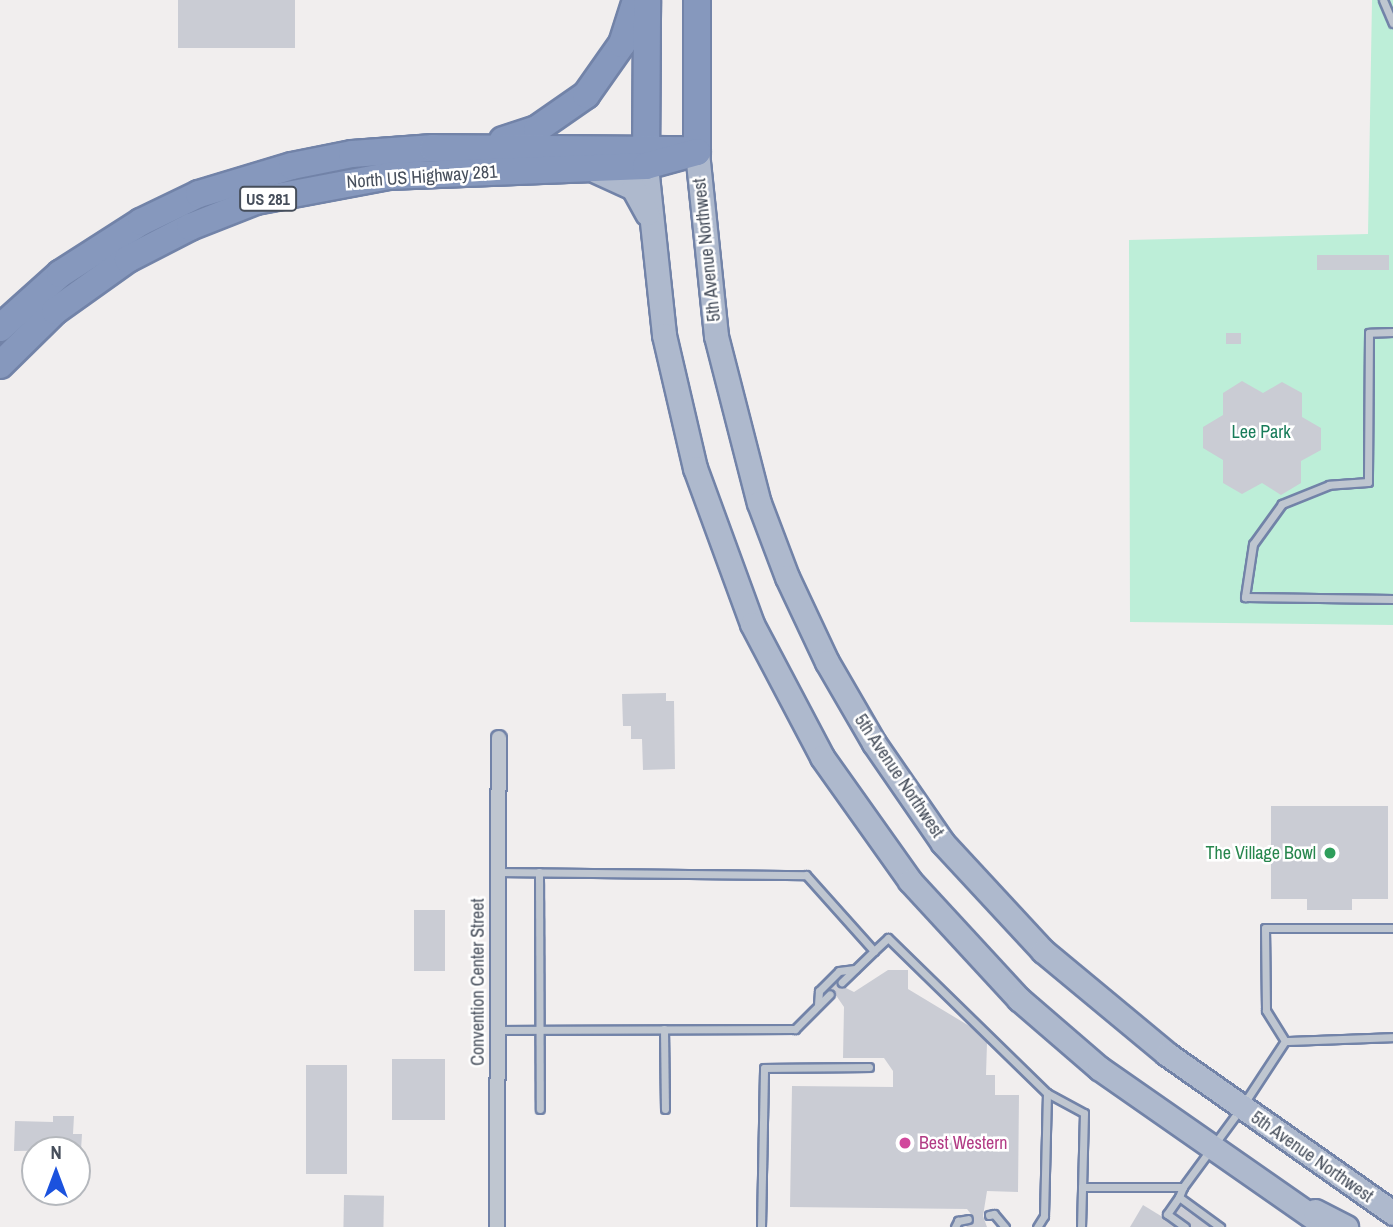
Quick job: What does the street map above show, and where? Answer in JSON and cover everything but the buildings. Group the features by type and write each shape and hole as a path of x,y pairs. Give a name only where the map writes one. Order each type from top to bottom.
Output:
{"highway":[{"name":"US 281","path":"433,148 514,137 573,106 613,61 636,0"},
{"path":"646,156 647,0"},
{"path":"697,0 697,152"},
{"name":"North US Highway 281","path":"0,328 85,256 200,194 292,166 352,154 433,148 646,156 697,152"},
{"name":"North US Highway 281","path":"0,365 55,311 102,276 190,227 256,201 388,176 586,168 646,156"}],"main road":[{"name":"5th Avenue Northwest","path":"697,152 714,323 734,417 787,578 834,673 919,810 1000,907 1113,1013 1241,1108 1393,1213"},
{"path":"646,156 651,226 672,374 719,542 763,647 822,757 910,881 981,961 1099,1068 1322,1225"},
{"name":"US 281","path":"586,168 610,174 633,188 646,208 651,226"},
{"path":"1268,1188 1346,1227"}],"street":[{"name":"Convention Center Street","path":"497,1227 499,738"}],"lane":[{"path":"1383,0 1393,23"},
{"path":"1393,332 1369,333 1368,482 1329,485 1282,504 1253,544 1245,597 1393,599"},
{"path":"498,872 806,875 874,951"},
{"path":"540,872 540,1109"},
{"path":"1285,1041 1266,1010 1265,928 1393,928"},
{"path":"842,982 888,937 1047,1093 1084,1113 1081,1227"},
{"path":"818,1006 819,991 839,971 855,969"},
{"path":"498,1030 795,1029 830,994"},
{"path":"664,1029 665,1109"},
{"path":"1285,1041 1393,1037"},
{"path":"1185,1227 1167,1214 1285,1041"},
{"path":"761,1227 764,1068 869,1067"},
{"path":"1037,1227 1044,1216 1047,1093"},
{"path":"1082,1187 1183,1187"},
{"path":"1180,1197 1220,1227"},
{"path":"989,1215 994,1214 1005,1227"},
{"path":"955,1227 958,1221 968,1219"}],"green space":[{"name":"Lee Park","path":"1372,0 1393,0 1393,625 1130,622 1129,240 1368,234"}],"place":[{"name":"The Village Bowl","path":"1330,853"},
{"name":"Best Western","path":"905,1143"}]}
